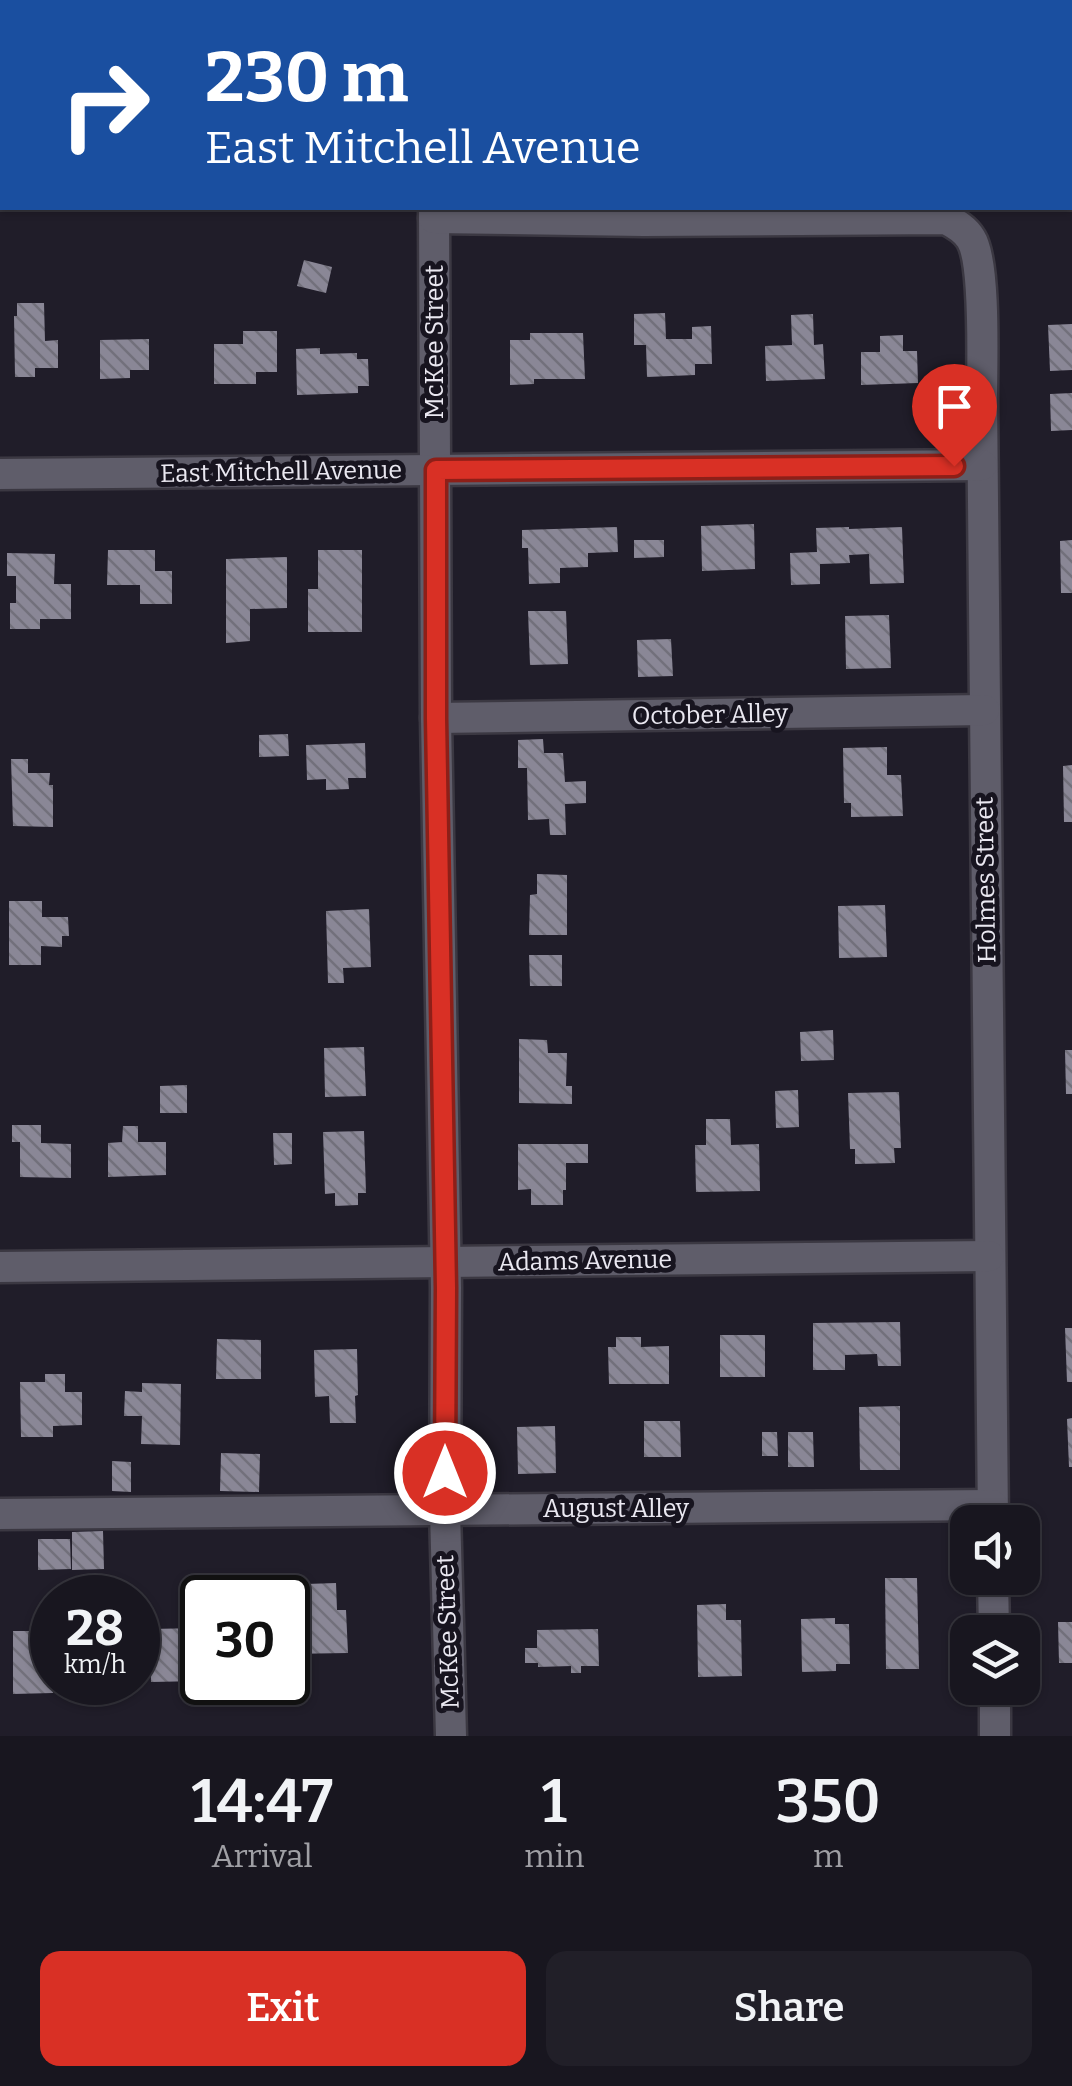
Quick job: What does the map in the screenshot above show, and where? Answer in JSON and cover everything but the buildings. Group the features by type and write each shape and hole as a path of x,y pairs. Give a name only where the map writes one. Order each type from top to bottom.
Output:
{"street":[{"name":"Holmes Street","path":"434,213 644,221 946,219 959,225 972,239 979,261 992,1505"},
{"name":"McKee Street","path":"434,213 436,718 451,1736"},
{"name":"East Mitchell Avenue","path":"0,474 982,465"},
{"name":"October Alley","path":"436,718 984,710"},
{"name":"Adams Avenue","path":"0,1268 990,1256"},
{"name":"August Alley","path":"0,1514 445,1510 950,1514"},
{"path":"995,1705 995,1736"}],"route":[{"path":"445,1473 436,470 954,466"}]}
